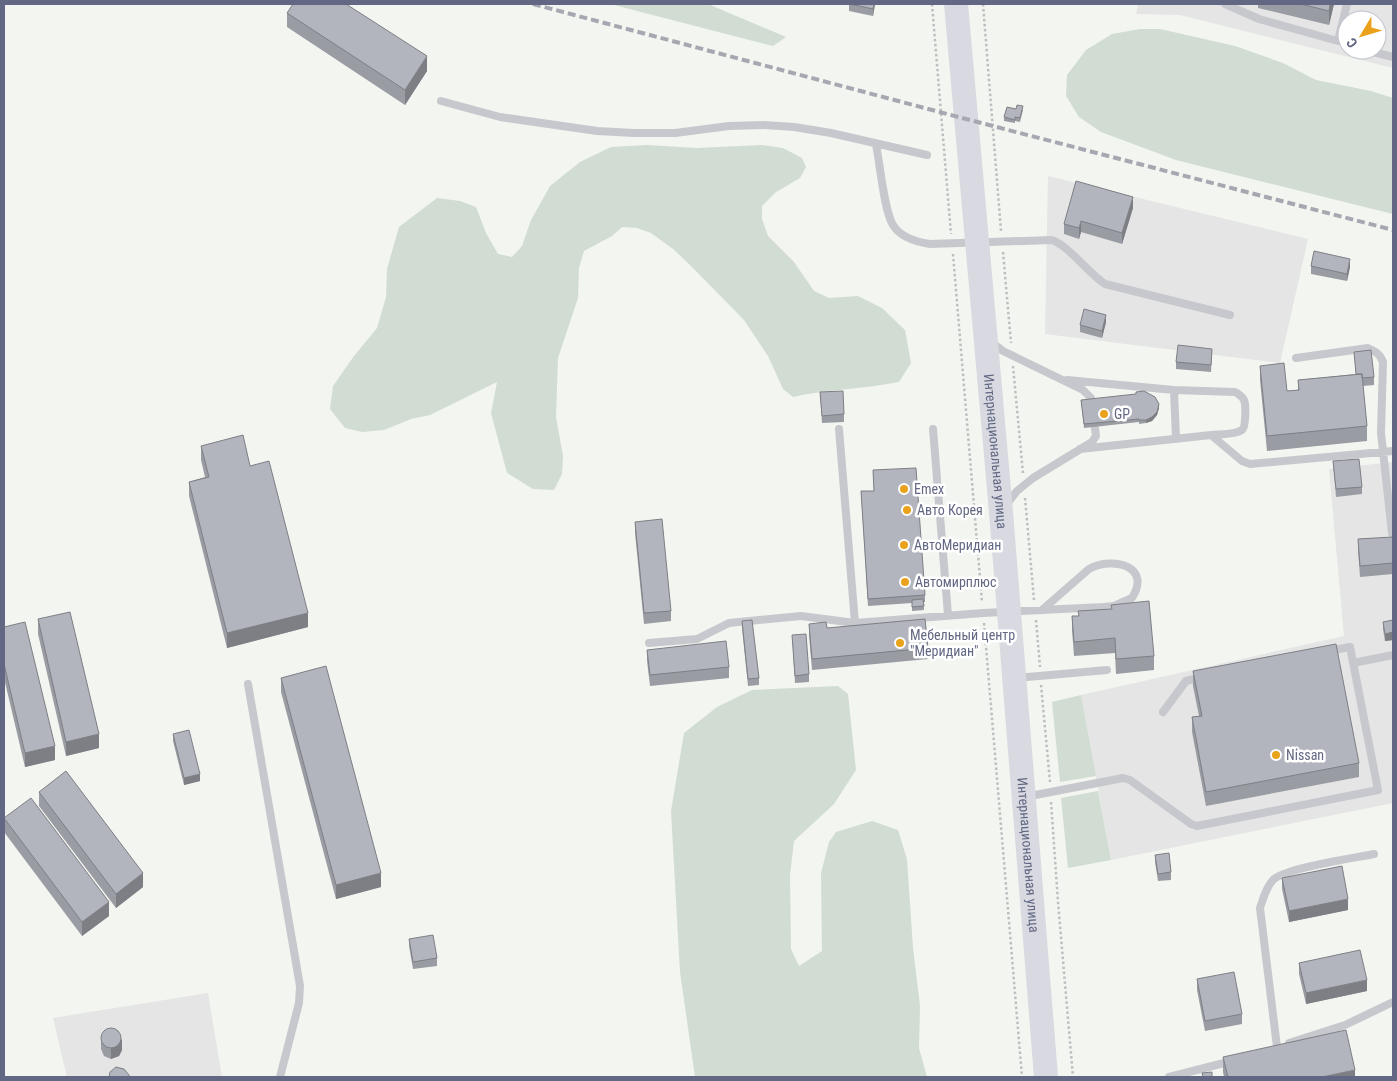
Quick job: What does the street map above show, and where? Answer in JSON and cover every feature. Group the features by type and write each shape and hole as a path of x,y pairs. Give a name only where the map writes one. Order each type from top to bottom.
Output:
{"main road":[{"name":"Интернациональная улица","path":"956,4 984,338 1001,512 1046,1077"}],"lane":[{"path":"1225,4 1242,7 1259,20 1337,41"},
{"path":"441,101 500,117 597,131 674,133 729,126 794,127 831,133 927,156"},
{"path":"876,145 888,214 893,226 911,239 930,244 1047,239 1055,241 1105,284 1230,314"},
{"path":"984,338 1012,356 1083,390 1090,398 1096,436 1092,442 1024,485 1001,512"},
{"path":"1296,358 1368,348 1381,357 1383,362 1382,452 1392,533"},
{"path":"1062,380 1174,390 1235,392 1244,400 1246,426 1236,432 1080,449"},
{"path":"1174,390 1176,439"},
{"path":"839,429 855,624"},
{"path":"933,429 948,615"},
{"path":"1211,435 1242,461 1250,464 1393,451"},
{"path":"649,643 697,639 729,623 802,616 855,624 948,615 1114,606 1132,598 1138,586 1136,576 1126,565 1118,563 1096,565 1039,610"},
{"path":"1023,797 1123,778 1130,780 1197,826 1378,790 1350,647 1322,652"},
{"path":"1353,663 1393,655"},
{"path":"1014,678 1107,670"},
{"path":"1163,712 1186,681 1210,675"},
{"path":"248,684 300,986 299,1003 280,1077"},
{"path":"1277,1047 1260,908 1272,880 1281,874 1374,854"},
{"path":"1268,1050 1345,1025 1393,1002"},
{"path":"1169,1077 1242,1058"}],"path":[{"path":"932,4 1022,1077"},
{"path":"983,4 1012,356 1024,485 1039,610 1040,676 1073,1077"}],"shaded area":[{"path":"610,4 708,4 786,37 773,46"},
{"path":"1138,4 1393,4 1393,68 1361,60 1387,60 1387,10 1337,10 1337,54 1180,15 1136,14"},
{"path":"1140,29 1160,29 1235,46 1283,63 1316,80 1371,91 1393,98 1393,214 1176,160 1101,132 1079,117 1066,96 1067,75 1086,50 1112,34"},
{"path":"647,145 697,148 762,145 783,148 802,158 806,167 800,178 776,192 762,206 762,219 768,236 794,262 814,291 829,298 858,296 882,308 905,330 911,363 899,382 793,397 783,389 768,356 744,320 689,264 673,249 651,233 637,228 622,227 612,236 584,251 579,268 578,298 558,358 556,417 563,456 562,474 554,490 533,489 507,473 491,413 497,382 430,415 411,419 384,430 362,432 345,428 330,409 333,386 377,328 386,297 387,269 399,227 437,198 460,201 476,207 486,233 498,254 512,257 522,246 531,220 550,186 580,162 611,147"},
{"path":"1048,176 1308,239 1280,363 1045,334"},
{"path":"1393,462 1393,803 1111,860 1081,695 1344,636 1329,469"},
{"path":"838,686 848,694 856,770 834,804 794,841 790,875 791,949 799,966 822,951 821,873 829,842 836,832 872,821 898,830 907,859 913,948 920,1006 919,1048 927,1077 695,1077 680,972 671,811 684,733 717,707 752,690"},
{"path":"1081,695 1096,776 1060,782 1052,702"},
{"path":"1098,791 1111,860 1068,868 1061,798"},
{"path":"208,993 222,1077 67,1077 53,1018"}],"building":[{"path":"293,4 346,4 427,56 405,90 287,13"},
{"path":"850,4 874,4 873,9"},
{"path":"1301,4 1330,4 1329,11"},
{"path":"1017,105 1023,106 1020,118 1015,117 1015,120 1004,117 1007,107 1016,109"},
{"path":"1076,181 1133,197 1122,233 1081,221 1079,228 1064,224"},
{"path":"1314,251 1350,259 1347,274 1311,266"},
{"path":"1084,309 1106,315 1102,331 1080,325"},
{"path":"1178,345 1212,349 1211,365 1176,362"},
{"path":"1371,350 1374,377 1362,378 1362,374 1356,374 1354,352"},
{"path":"1284,363 1287,391 1299,390 1298,380 1362,374 1367,426 1267,436 1260,366"},
{"path":"843,391 844,414 822,416 820,392"},
{"path":"1144,391 1155,397 1159,404 1157,412 1152,417 1146,420 1084,424 1081,400 1136,394 1136,392"},
{"path":"243,435 250,466 269,461 308,613 227,633 189,482 209,477 201,446"},
{"path":"1359,459 1362,487 1336,489 1333,461"},
{"path":"916,468 925,595 868,599 861,491 874,491 873,470"},
{"path":"662,519 671,611 644,613 635,522"},
{"path":"1393,537 1393,563 1360,566 1358,539"},
{"path":"923,599 924,606 912,607 912,600"},
{"path":"1149,601 1154,656 1116,659 1115,638 1074,642 1072,616 1079,616 1078,611 1112,609 1111,605"},
{"path":"70,612 99,734 66,742 38,619"},
{"path":"925,619 928,648 812,659 809,624 826,622 827,628"},
{"path":"752,620 759,678 748,679 742,621"},
{"path":"1393,620 1393,632 1385,634 1383,622"},
{"path":"25,622 55,746 25,753 4,664 4,627"},
{"path":"806,634 809,674 795,676 792,635"},
{"path":"726,641 729,667 650,675 647,650"},
{"name":"Nissan","path":"1336,644 1359,763 1206,792 1192,717 1202,716 1193,671"},
{"path":"326,666 381,873 336,885 281,678"},
{"path":"189,730 200,774 184,778 173,734"},
{"path":"66,771 143,873 116,894 39,792"},
{"path":"31,798 109,902 82,922 4,818"},
{"path":"1169,853 1171,872 1158,874 1155,855"},
{"path":"1342,866 1348,899 1289,911 1282,878"},
{"path":"433,935 437,958 413,962 409,939"},
{"path":"1360,950 1367,980 1306,993 1299,963"},
{"path":"1234,972 1242,1014 1205,1021 1197,979"},
{"path":"111,1028 118,1031 121,1038 118,1045 111,1048 104,1045 101,1038 104,1031"},
{"path":"1346,1030 1355,1070 1322,1077 1228,1077 1223,1057"},
{"path":"116,1067 124,1069 129,1077 109,1077 110,1072"},
{"path":"1212,1072 1212,1077 1203,1077 1202,1073"}],"railway":[{"path":"533,4 1393,230"}],"place":[{"name":"GP","path":"1104,414"},
{"name":"Emex","path":"904,489"},
{"name":"Авто Корея","path":"907,510"},
{"name":"АвтоМеридиан","path":"904,545"},
{"name":"Автомирплюс","path":"905,582"},
{"name":"Мебельный центр \"Меридиан\"","path":"900,643"},
{"name":"Nissan","path":"1276,755"}]}
